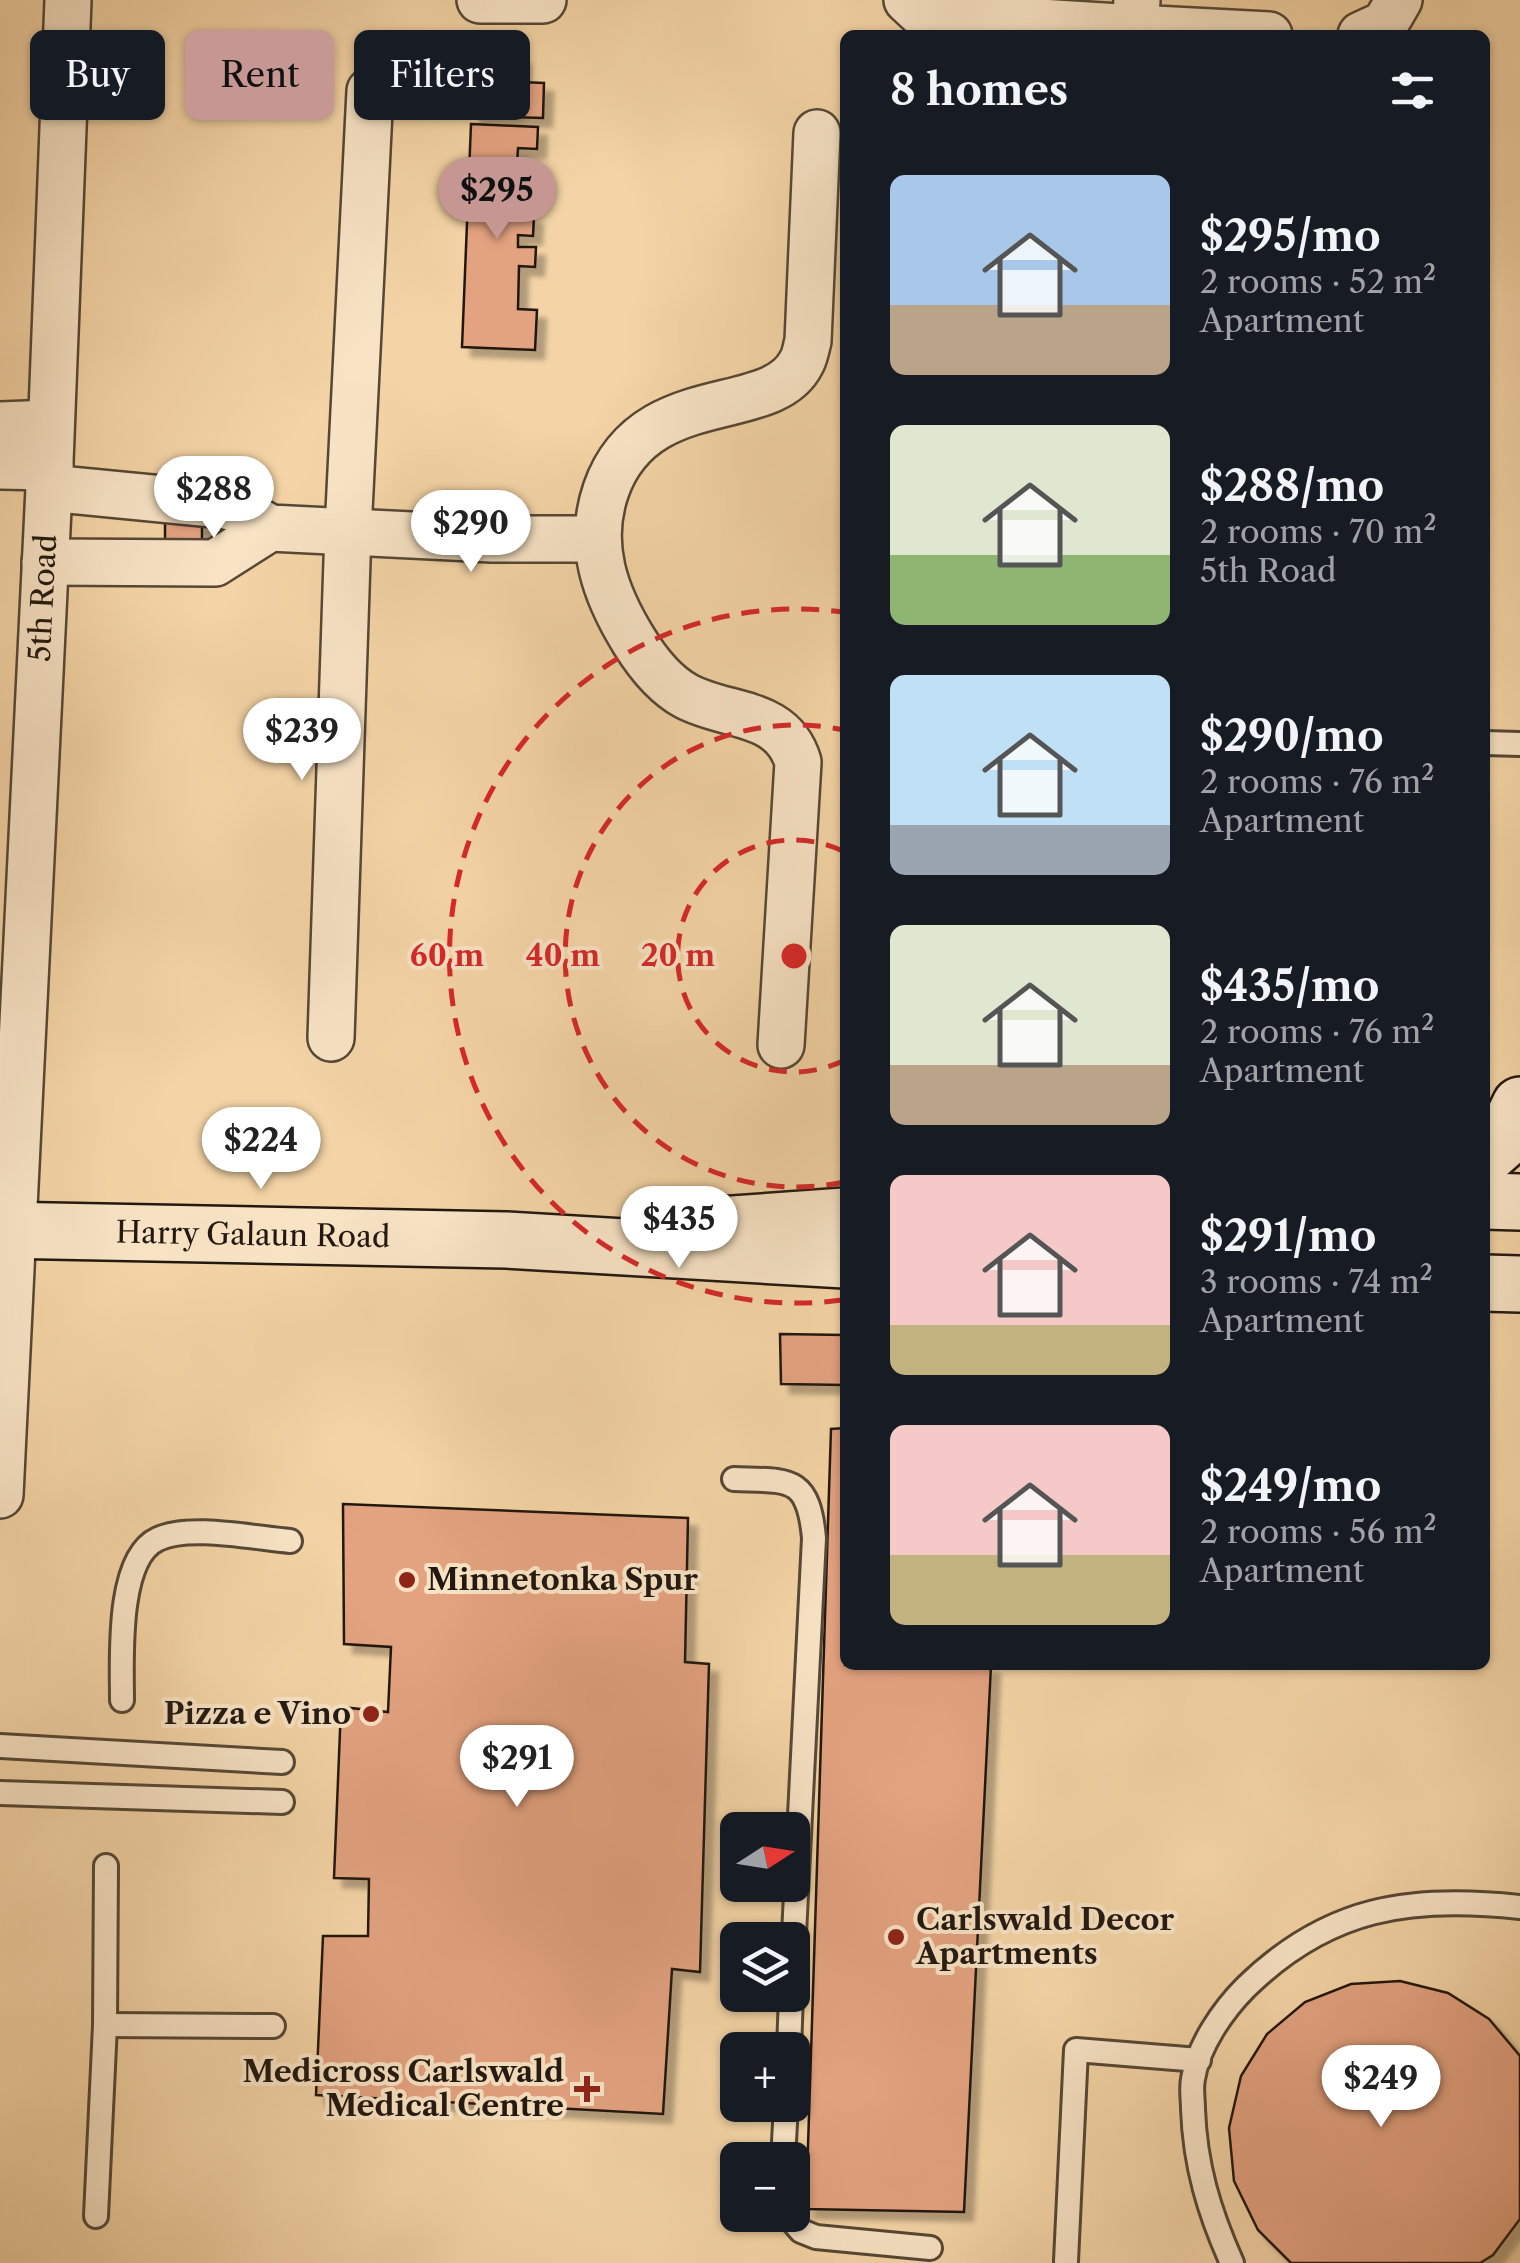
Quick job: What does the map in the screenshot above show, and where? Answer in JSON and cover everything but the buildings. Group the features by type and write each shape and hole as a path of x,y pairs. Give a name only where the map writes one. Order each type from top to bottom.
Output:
{"main road":[{"path":"1490,1152 1502,1142 1520,1105"},
{"path":"1490,1201 1520,1202"},
{"name":"Harry Galaun Road","path":"506,1240 840,1216"},
{"name":"Harry Galaun Road","path":"7,1231 506,1240 840,1260"},
{"path":"1490,1283 1520,1284"}],"street":[{"name":"5th Road","path":"0,1495 7,1231 45,562 68,0"},
{"path":"480,0 543,0"},
{"path":"907,0 920,13 929,15 1136,14 1237,30"},
{"path":"1372,30 1385,24 1399,0"},
{"path":"331,1038 348,531 369,120"},
{"path":"781,1045 798,762 794,747 774,726 686,696 659,675 614,608 601,574 597,540 601,504 612,472 647,430 777,386 801,364 808,341 817,132"},
{"path":"0,425 51,423"},
{"path":"0,466 49,478 223,504 270,528 597,540"},
{"path":"45,562 216,563 270,528"}],"lane":[{"path":"1490,742 1520,744"},
{"path":"734,1479 788,1481 800,1487 812,1512 814,1538 795,1922"},
{"path":"122,1700 123,1618 135,1560 156,1539 186,1532 290,1541"},
{"path":"0,1746 282,1762"},
{"path":"0,1794 282,1802"},
{"path":"96,2216 105,2025 106,1866"},
{"path":"1232,2263 1212,2220 1198,2172 1192,2080 1226,2006 1301,1942 1352,1917 1412,1904 1520,1907"},
{"path":"105,2025 273,2026"},
{"path":"1066,2261 1076,2050 1199,2060"},
{"path":"803,2232 816,2237 930,2248"}],"place":[{"name":"Minnetonka Spur","path":"407,1580"},
{"name":"Pizza e Vino","path":"371,1714"},
{"name":"Carlswald Decor Apartments","path":"896,1937"},
{"name":"Medicross Carlswald Medical Centre","path":"587,2089"}]}
